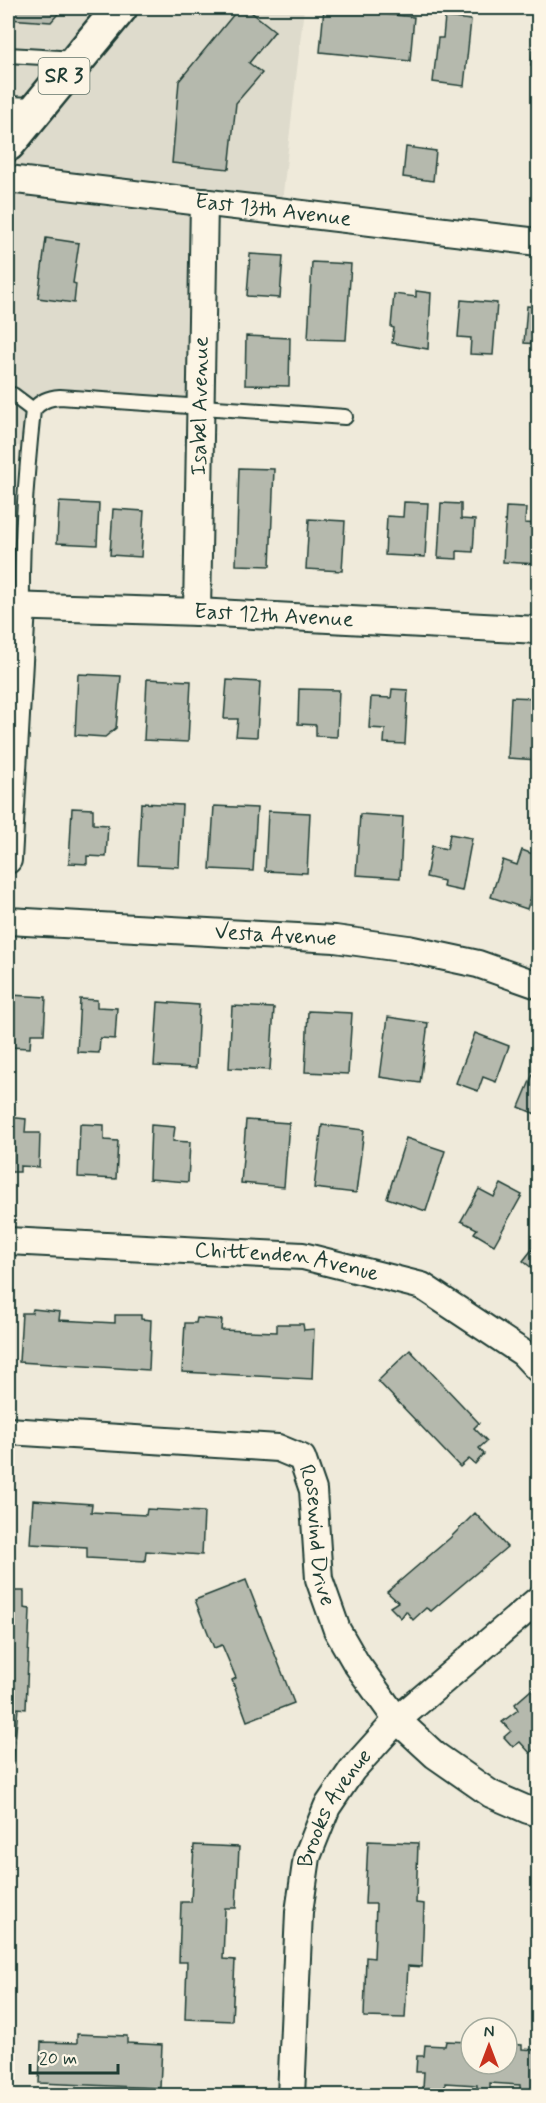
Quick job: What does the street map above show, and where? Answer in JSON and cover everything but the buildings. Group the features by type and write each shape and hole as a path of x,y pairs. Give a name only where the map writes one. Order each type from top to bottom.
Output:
{"main road":[{"name":"SR 3","path":"8,144 21,110 78,59 120,8"}],"street":[{"name":"East 13th Avenue","path":"8,179 538,242"},
{"name":"Isabel Avenue","path":"197,612 204,202"},
{"name":"East 12th Avenue","path":"15,606 197,612 538,630"},
{"path":"8,860 15,606"},
{"name":"Vesta Avenue","path":"8,921 346,941 408,949 478,964 538,985"},
{"name":"Chittenden Avenue","path":"8,1241 303,1256 422,1286 524,1353 538,1369"},
{"name":"Rosewind Drive","path":"8,1431 279,1448 302,1458 313,1490 319,1580 337,1630 356,1663 397,1720 435,1755 490,1794 538,1813"},
{"name":"Brooks Avenue","path":"291,2096 299,1912 307,1857 327,1807 352,1770 397,1720 538,1599"}],"lane":[{"path":"8,55 78,59"},
{"path":"8,395 13,395 33,410"},
{"path":"15,606 33,410 40,403 49,398 60,397 345,417"}],"shaded area":[{"path":"8,8 304,8 281,211 205,205 191,411 30,400 25,447 8,445"}]}
